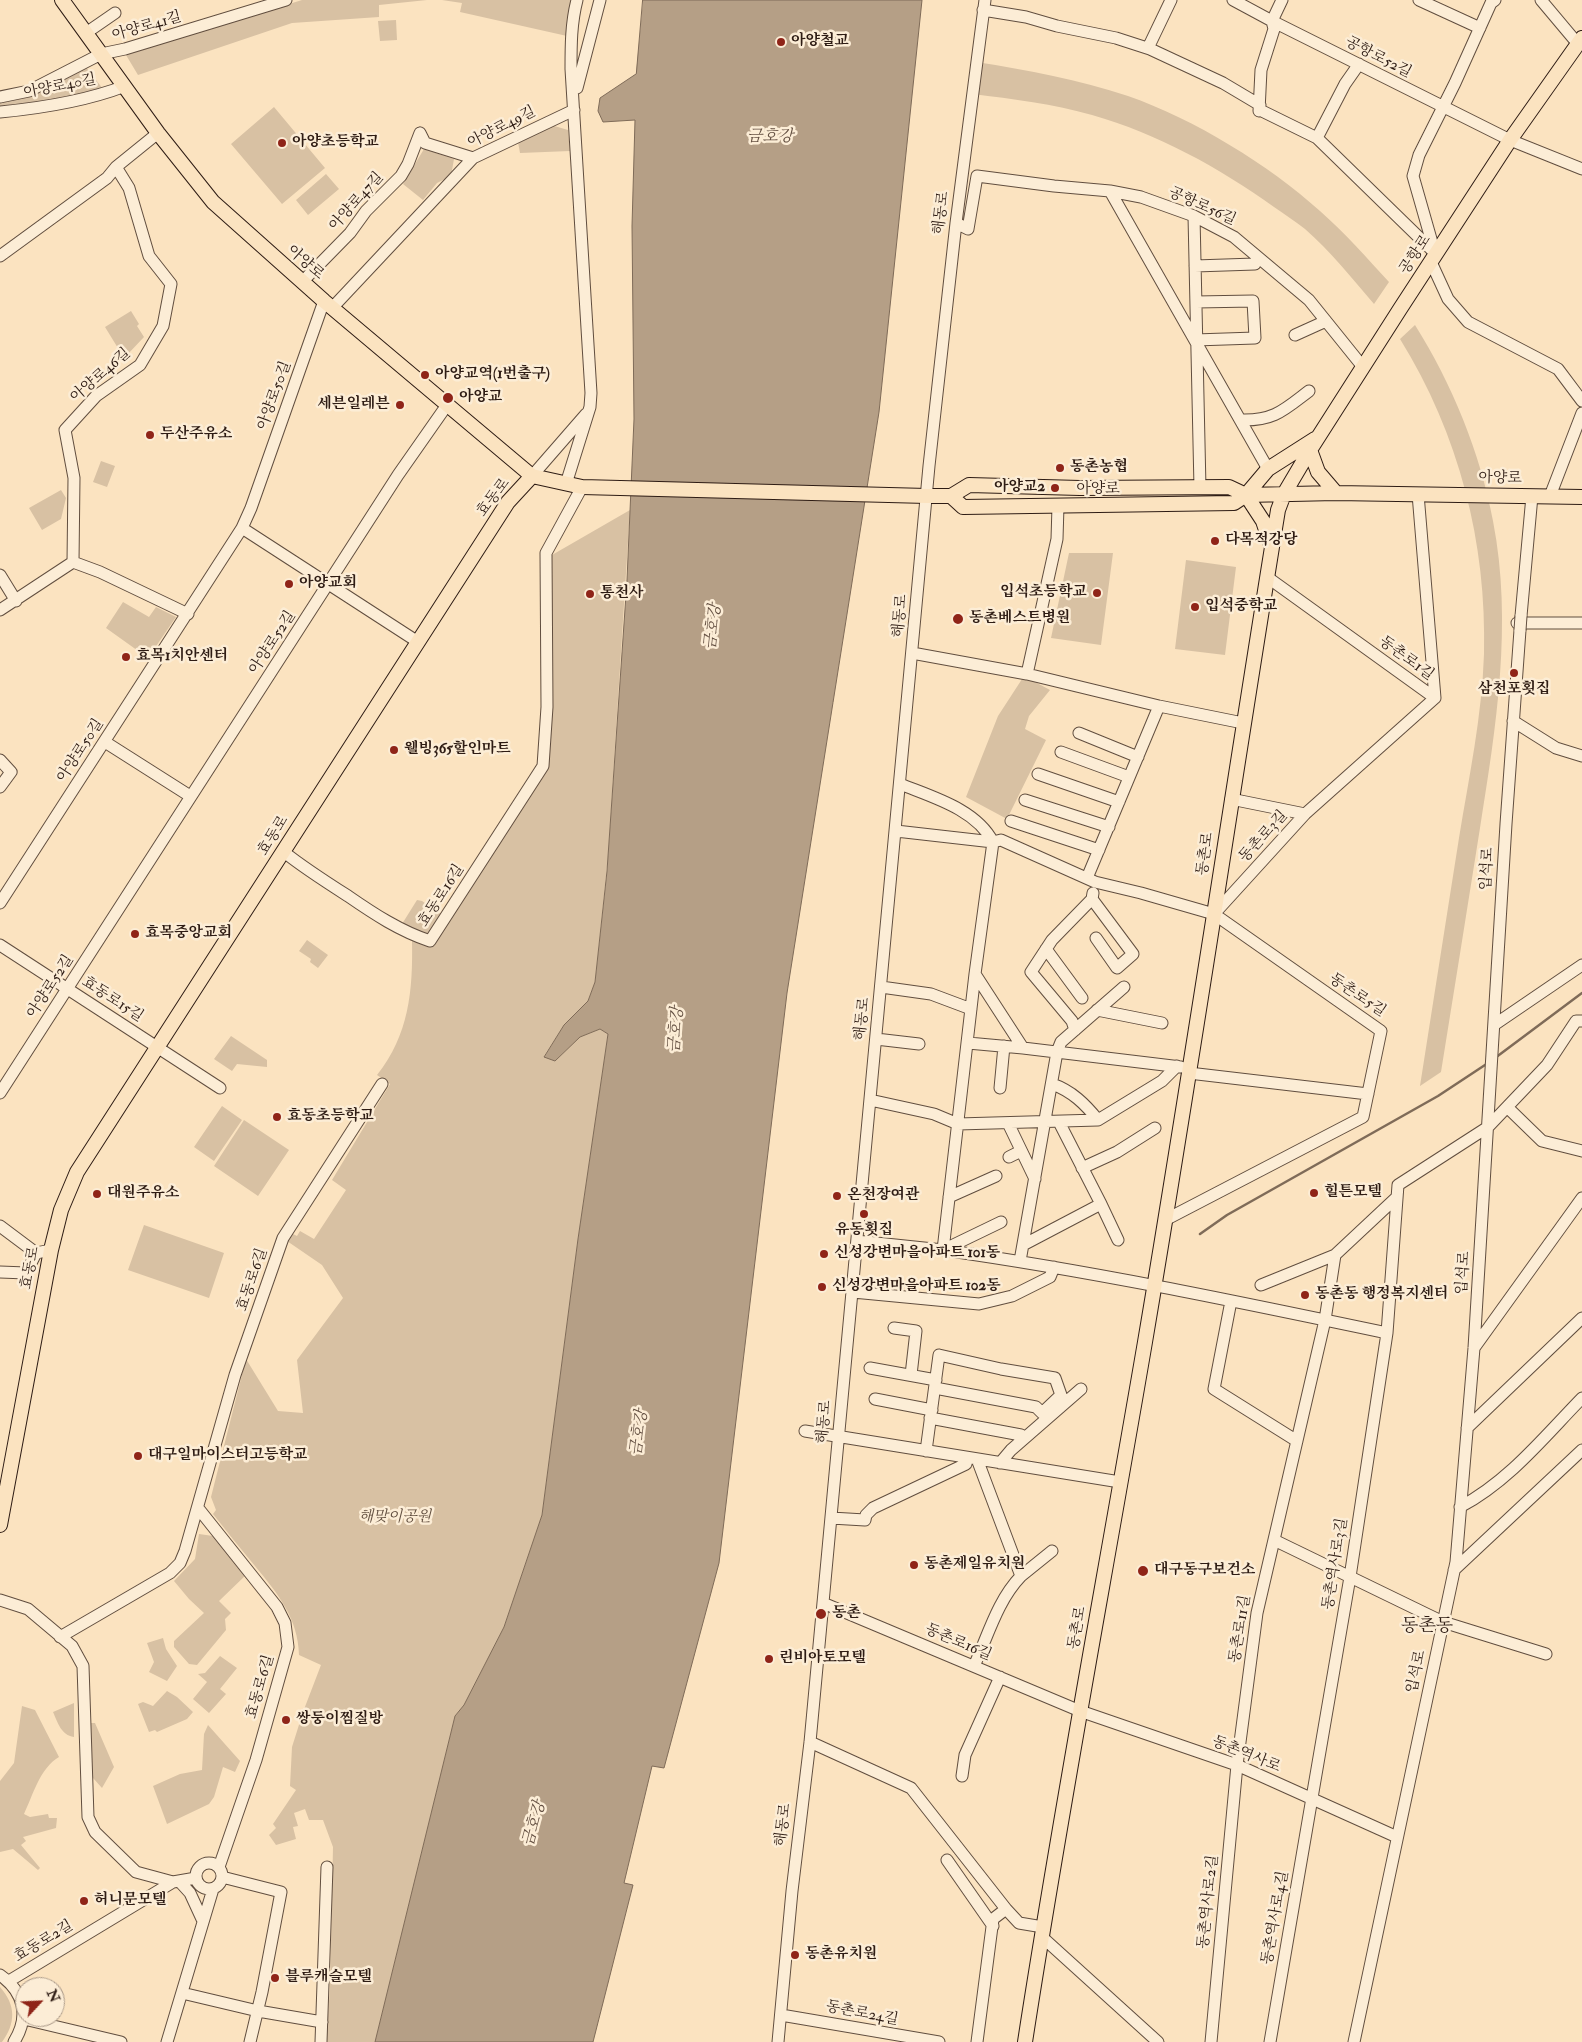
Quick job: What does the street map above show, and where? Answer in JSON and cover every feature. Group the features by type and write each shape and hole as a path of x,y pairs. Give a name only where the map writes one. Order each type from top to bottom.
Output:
{"main road":[{"name":"아양로","path":"62,0 158,133 213,202 302,282 532,476 582,487 927,496 951,496 969,485 1080,488 1229,487 1246,495 1336,493 1582,497"},
{"name":"공항로","path":"1284,494 1318,437 1510,140 1580,41"},
{"path":"1272,548 1263,521 1246,495 1268,468 1318,437"},
{"path":"1310,450 1318,472 1336,493"},
{"name":"효동로","path":"0,1521 50,1250 61,1210 77,1172 508,502 532,476"},
{"name":"동촌로","path":"1025,2042 1042,1931 1165,1220 1186,1069 1214,914 1278,510 1284,494"},
{"name":"아양로","path":"951,496 963,507 1234,503 1246,495"}],"street":[{"name":"아양로41길","path":"101,54 125,50 286,0"},
{"path":"566,484 589,411 591,392 571,42 573,14 577,0"},
{"path":"574,110 579,76 594,28 600,0"},
{"path":"1148,48 1171,0"},
{"name":"공항로52길","path":"1233,0 1443,108 1510,140 1582,169"},
{"path":"1260,110 1261,70 1274,29 1272,21 1282,0"},
{"path":"1419,0 1480,28"},
{"path":"984,5 1026,18 1116,38 1148,48 1223,83 1260,110 1317,138 1436,253 1413,176 1419,155 1443,108 1491,3 1495,0"},
{"path":"1541,0 1580,41"},
{"name":"해동로","path":"778,2042 792,1891 810,1742 832,1518 927,496 928,466 956,223 984,5"},
{"path":"86,33 115,13"},
{"name":"아양로40길","path":"0,97 29,91 101,54"},
{"path":"1317,138 1345,84 1359,64"},
{"name":"아양로40길","path":"0,112 29,109 106,93 125,86"},
{"name":"아양로49길","path":"328,304 473,158 574,110"},
{"name":"아양로47길","path":"302,282 350,233 366,212 401,176 408,164 420,132 425,143 473,158"},
{"path":"0,256 107,178 116,167 158,133"},
{"name":"아양로46길","path":"74,562 74,478 65,430 96,396 140,366 163,326 171,284 149,256 129,188 116,167"},
{"name":"공항로56길","path":"956,223 968,229 977,176 1110,191 1141,197 1194,216 1234,237 1309,300 1363,367"},
{"path":"1110,191 1268,468"},
{"path":"1194,216 1200,488"},
{"path":"1431,262 1448,299 1468,322 1558,369 1582,401"},
{"path":"1194,266 1255,264"},
{"path":"1196,302 1253,302 1255,338 1196,340"},
{"name":"아양로50길","path":"0,903 242,528 328,304"},
{"path":"1295,335 1326,321"},
{"path":"1241,420 1256,421 1269,418 1282,412 1309,391"},
{"name":"아양로52길","path":"0,1093 398,475 447,405"},
{"path":"532,476 589,411"},
{"path":"1550,496 1582,413"},
{"name":"효동로16길","path":"284,852 303,867 373,913 410,934 430,941 543,766 548,707 546,553 582,487"},
{"path":"1418,494 1435,698"},
{"name":"입석로","path":"1354,2042 1454,1570 1474,1348 1519,623 1532,496"},
{"path":"1027,674 1057,539 1058,506"},
{"path":"242,528 418,642"},
{"path":"0,610 74,562 100,572 188,614"},
{"path":"0,575 16,601"},
{"name":"동촌로1길","path":"1267,577 1435,698 1305,814"},
{"path":"1519,623 1582,623"},
{"path":"912,653 1027,674 1159,706 1243,722"},
{"path":"1096,938 1117,968 1134,954 1092,899 1092,880 1099,850 1159,706"},
{"path":"1513,721 1556,748 1582,756"},
{"path":"1079,733 1138,757"},
{"path":"105,742 190,796"},
{"path":"1062,752 1129,777"},
{"path":"0,760 10,772 0,787"},
{"path":"1038,774 1119,802"},
{"path":"900,784 957,808 987,830 993,842 975,974 943,1250"},
{"name":"동촌로3길","path":"1231,799 1305,814"},
{"path":"1025,800 1109,827"},
{"name":"동촌로3길","path":"1214,914 1305,814"},
{"path":"1011,821 1099,850"},
{"path":"896,831 993,842 1001,840 1092,880 1214,914"},
{"path":"1074,1030 1072,1021 1031,972 1052,940 1092,899"},
{"name":"동촌로5길","path":"1214,914 1382,1031 1368,1094"},
{"name":"효동로15길","path":"0,945 158,1048"},
{"path":"1046,949 1082,998"},
{"path":"1494,1025 1582,965"},
{"path":"975,974 1023,1048"},
{"path":"1020,1261 1056,1052 1060,1042 1124,987"},
{"path":"881,988 931,994 971,1009"},
{"path":"1097,1010 1162,1023"},
{"path":"1261,1285 1335,1255 1398,1191 1488,1126 1547,1065 1576,1022 1582,1021"},
{"path":"876,1040 919,1044"},
{"path":"968,1044 1056,1052 1368,1094 1363,1117 1165,1220"},
{"path":"1000,1088 1004,1046"},
{"path":"158,1048 220,1088"},
{"path":"870,1100 934,1114 958,1124 1098,1120 1162,1081 1186,1069"},
{"name":"효동로6길","path":"60,1637 170,1573 180,1562 198,1508 235,1375 283,1238 382,1084"},
{"path":"1052,1084 1070,1092 1084,1103 1098,1120"},
{"path":"1507,1107 1542,1141 1582,1151"},
{"path":"1060,1122 1118,1240"},
{"path":"1008,1123 1035,1179"},
{"path":"1082,1168 1117,1152 1155,1128"},
{"path":"1009,1156 1021,1151"},
{"path":"949,1197 996,1176"},
{"name":"동촌역사로3길","path":"1311,1798 1350,1577 1387,1333 1398,1191"},
{"path":"1474,1348 1582,1198"},
{"path":"1023,1245 1101,1204"},
{"path":"943,1250 1001,1222"},
{"path":"0,1226 36,1253 50,1250"},
{"path":"857,1241 943,1250 1020,1261 1154,1285 1387,1333"},
{"name":"효동로","path":"0,1272 26,1273 36,1253"},
{"name":"동촌로11길","path":"1237,1765 1257,1613 1325,1320 1335,1255"},
{"path":"853,1292 979,1304 1012,1296 1035,1286 1050,1277 1054,1267"},
{"path":"1231,1301 1214,1389 1297,1441"},
{"path":"1467,1428 1582,1318"},
{"path":"894,1328 916,1331 911,1375"},
{"path":"870,1368 911,1375 935,1384 1036,1407 1042,1413 1061,1395 1055,1378 1001,1369 939,1355 935,1384 926,1451"},
{"path":"1000,1463 1024,1438 1081,1389"},
{"path":"1460,1507 1477,1498 1503,1479 1582,1398"},
{"path":"875,1399 1024,1438"},
{"path":"805,1431 1120,1482"},
{"path":"1454,1570 1582,1450"},
{"path":"832,1518 865,1520 866,1515 873,1508 966,1464 972,1459"},
{"path":"972,1459 1021,1576"},
{"name":"효동로6길","path":"198,1508 277,1607 285,1623 288,1647 256,1760 220,1872"},
{"path":"1274,1540 1443,1622 1546,1654"},
{"path":"974,1666 1001,1602 1010,1588 1021,1576 1052,1551"},
{"path":"0,1600 28,1609 72,1646 83,1666 90,1821 96,1832 136,1872 176,1882 190,1893 202,1919"},
{"name":"동촌로16길","path":"823,1603 1080,1711"},
{"path":"962,1776 965,1755 1000,1677"},
{"name":"동촌역사로","path":"1080,1711 1237,1765 1397,1837"},
{"path":"810,1742 911,1788 981,1878 1019,1923 1042,1931 1158,2042"},
{"name":"동촌역사로2길","path":"1211,2042 1237,1765"},
{"name":"동촌역사로4길","path":"1270,2042 1311,1798"},
{"path":"947,1860 992,1926"},
{"path":"196,1878 198,1870 204,1864 212,1863 220,1872 281,1892 258,2011 250,2042"},
{"path":"321,2042 327,1868"},
{"path":"196,1878 204,1888 212,1889 220,1884 220,1872"},
{"path":"176,1882 196,1878"},
{"path":"966,1888 981,1878"},
{"name":"효동로2길","path":"4,1978 176,1882"},
{"path":"167,2042 212,1889"},
{"path":"977,2042 993,1919 1006,1909"},
{"path":"4,1978 15,1993"},
{"path":"182,1993 258,2011 322,2022"},
{"name":"동촌로24길","path":"781,2015 939,2042"},
{"path":"14,2042 21,2027"},
{"path":"58,2027 121,2042"}],"green space":[{"path":"302,0 427,0 379,5 379,17 292,23 138,75 126,55"},
{"path":"442,0 571,0 567,36 460,12 462,3"},
{"path":"396,20 397,40 380,41 378,21"},
{"path":"976,62 1015,68 1110,90 1179,117 1204,130 1254,160 1300,194 1338,228 1389,282 1374,304 1332,256 1301,226 1231,178 1164,142 1116,123 1078,111 1033,102 973,94"},
{"path":"86,67 103,89 28,107 0,110 0,98"},
{"path":"274,107 325,168 282,204 231,144"},
{"path":"551,125 568,130 570,151 520,153 518,142"},
{"path":"424,149 454,159 451,176 437,183 423,200 403,184"},
{"path":"326,174 339,189 308,215 296,200"},
{"path":"131,311 144,337 127,355 121,353 105,327"},
{"path":"1415,325 1453,395 1481,470 1493,521 1499,559 1502,598 1500,675 1492,752 1441,1072 1420,1086 1475,746 1483,677 1484,612 1474,531 1465,490 1453,451 1421,375 1400,339"},
{"path":"101,461 115,466 107,487 93,482"},
{"path":"61,490 66,498 61,519 42,530 29,508"},
{"name":"해맞이공원","path":"630,510 608,857 595,982 588,1001 564,1025 544,1056 555,1061 580,1037 600,1029 608,1034 578,1239 542,1515 504,1627 464,1705 455,1716 375,2042 326,2042 330,1988 333,1847 323,1820 309,1820 305,1809 294,1813 298,1826 293,1827 296,1839 276,1845 269,1835 276,1828 273,1824 296,1790 290,1786 292,1747 321,1665 299,1655 295,1629 285,1607 213,1514 216,1510 211,1497 246,1359 278,1411 303,1413 297,1360 343,1298 322,1265 287,1241 291,1233 297,1236 300,1231 314,1239 346,1190 332,1180 390,1084 377,1075 388,1060 396,1044 407,1011 410,994 412,941 429,947 544,773 552,555"},
{"path":"1069,553 1113,553 1101,645 1051,638"},
{"path":"1186,560 1236,567 1225,655 1175,649"},
{"path":"123,602 149,617 156,607 176,617 148,658 106,628"},
{"path":"1024,676 1050,690 1029,716 1025,729 1046,740 1007,819 966,797 998,716"},
{"path":"417,900 422,901 442,915 430,935 402,924"},
{"path":"307,940 328,955 318,968 310,962 311,959 299,951"},
{"path":"231,1036 267,1060 267,1067 237,1064 232,1071 214,1059"},
{"path":"222,1106 242,1120 214,1161 194,1147"},
{"path":"244,1120 289,1150 258,1196 214,1166"},
{"path":"144,1225 224,1253 209,1298 128,1270"},
{"path":"199,1534 213,1536 247,1574 219,1601 231,1613 225,1619 226,1630 197,1665 189,1664 174,1647 174,1641 204,1613 174,1581 195,1559"},
{"path":"163,1638 166,1649 177,1666 167,1681 149,1672 154,1662 147,1643"},
{"path":"220,1656 237,1668 220,1689 226,1694 209,1713 193,1699 207,1682 198,1674 205,1673"},
{"path":"167,1691 177,1697 193,1712 187,1719 157,1732 155,1730 149,1732 138,1704 143,1702 153,1706"},
{"path":"74,1703 74,1737 63,1731 53,1712"},
{"path":"22,1706 35,1710 59,1757 52,1762 42,1775 24,1814 30,1817 48,1814 49,1818 57,1818 56,1828 23,1837 26,1841 21,1845 40,1868 38,1870 13,1849 0,1852 0,1781 14,1763"},
{"path":"90,1723 95,1723 114,1767 102,1788 93,1778"},
{"path":"208,1725 240,1761 235,1772 223,1767 214,1797 209,1804 167,1824 153,1786 180,1774 202,1770 204,1734"},
{"path":"0,1987 9,2001 12,2014 10,2028 2,2042 0,2042"}],"water":[{"name":"금호강","path":"643,0 922,0 879,412 787,993 719,1563 664,1768 652,1766 624,1883 633,1885 593,2042 375,2042 455,1716 464,1705 504,1627 542,1515 578,1239 608,1034 600,1029 580,1037 555,1061 544,1057 564,1025 588,1001 595,982 607,871 627,580 634,419 632,226 635,120 603,122 598,111 600,98 636,74"}],"waterway":[{"path":"1495,1058 1582,993"},
{"path":"1200,1234 1227,1215 1438,1096 1488,1063"}],"place":[{"name":"아양철교","path":"781,42"},
{"name":"아양초등학교","path":"282,143"},
{"name":"아양교역(1번출구)","path":"425,375"},
{"name":"아양교","path":"448,398"},
{"name":"세븐일레븐","path":"400,405"},
{"name":"두산주유소","path":"150,435"},
{"name":"동촌농협","path":"1060,468"},
{"name":"아양교2","path":"1055,488"},
{"name":"다목적강당","path":"1215,541"},
{"name":"아양교회","path":"289,584"},
{"name":"입석초등학교","path":"1097,593"},
{"name":"통천사","path":"590,594"},
{"name":"입석중학교","path":"1195,607"},
{"name":"동촌베스트병원","path":"958,619"},
{"name":"효목1치안센터","path":"126,657"},
{"name":"삼천포횟집","path":"1514,673"},
{"name":"웰빙365할인마트","path":"394,750"},
{"name":"효목중앙교회","path":"135,934"},
{"name":"효동초등학교","path":"277,1117"},
{"name":"힐튼모텔","path":"1314,1193"},
{"name":"대원주유소","path":"97,1194"},
{"name":"온천장여관","path":"837,1196"},
{"name":"유동횟집","path":"864,1214"},
{"name":"신성강변마을아파트 101동","path":"824,1254"},
{"name":"신성강변마을아파트 102동","path":"822,1287"},
{"name":"동촌동 행정복지센터","path":"1305,1295"},
{"name":"대구일마이스터고등학교","path":"138,1456"},
{"name":"동촌제일유치원","path":"914,1565"},
{"name":"대구동구보건소","path":"1143,1571"},
{"name":"동촌","path":"821,1614"},
{"name":"린비아토모텔","path":"769,1659"},
{"name":"쌍둥이찜질방","path":"286,1720"},
{"name":"허니문모텔","path":"84,1901"},
{"name":"동촌유치원","path":"795,1955"},
{"name":"블루캐슬모텔","path":"275,1978"}],"district":[{"name":"동촌동","path":"1427,1627"}]}
